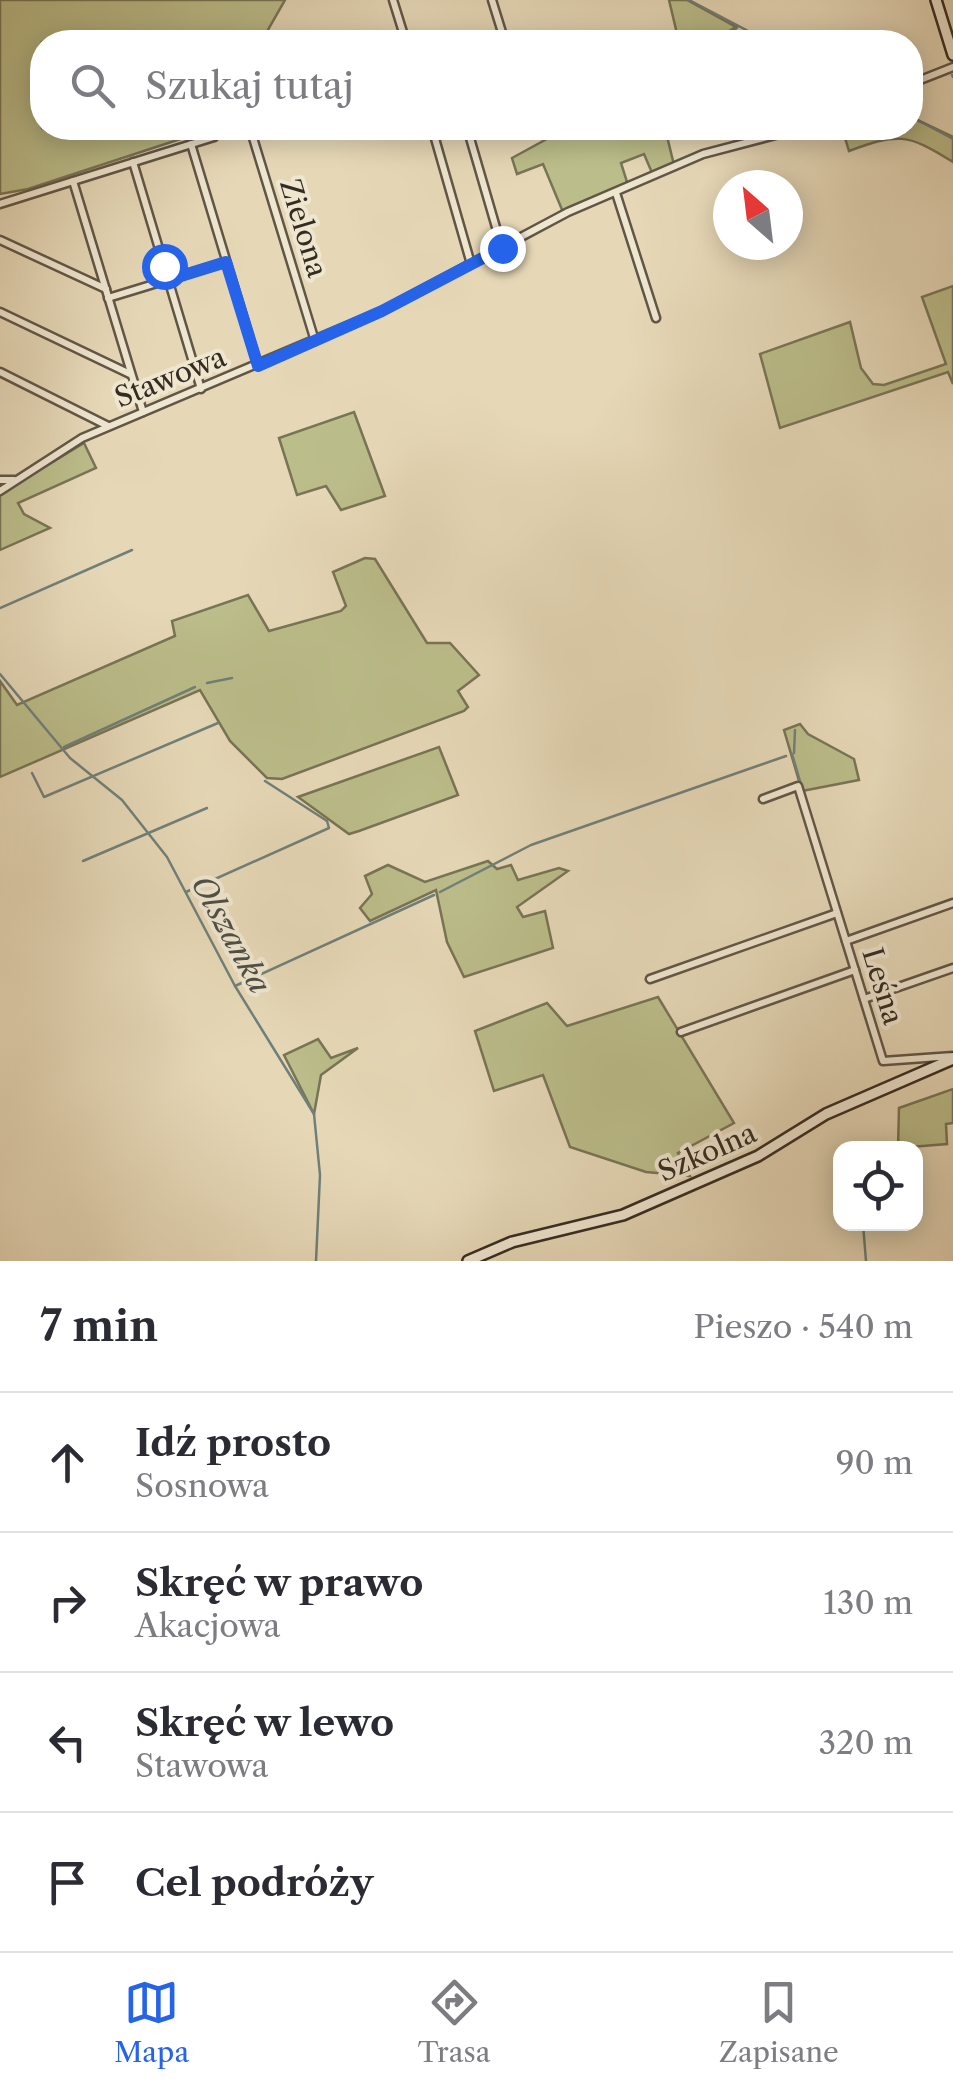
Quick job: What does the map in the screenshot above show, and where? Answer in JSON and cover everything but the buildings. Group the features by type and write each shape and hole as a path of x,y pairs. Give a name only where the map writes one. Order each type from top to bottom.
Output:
{"street":[{"path":"393,0 402,30"},
{"path":"492,0 502,30"},
{"path":"936,0 953,55"},
{"path":"923,79 953,66"},
{"path":"0,204 204,140"},
{"name":"Zielona","path":"254,140 315,341"},
{"path":"436,140 472,264"},
{"path":"471,140 502,248"},
{"name":"Stawowa","path":"0,491 108,426 315,341 568,212 704,154 757,140"},
{"path":"191,144 258,366"},
{"path":"133,162 201,389"},
{"path":"73,181 142,412"},
{"path":"616,194 656,318"},
{"path":"0,240 106,289"},
{"path":"108,298 226,262"},
{"path":"0,312 131,374"},
{"path":"0,372 108,426"},
{"path":"0,480 15,480"},
{"name":"Leśna","path":"762,799 798,786 883,1061 938,1061"},
{"path":"846,941 953,904"},
{"path":"650,980 838,913"},
{"path":"864,999 953,968"},
{"path":"681,1032 855,970"},
{"name":"Szkolna","path":"468,1261 512,1242 623,1215 758,1156 826,1114 938,1061 953,1058"}],"green space":[{"path":"0,0 285,0 268,30 30,30 30,140 177,140 28,189 0,194"},
{"path":"669,0 687,0 736,27 731,30 676,30"},
{"path":"923,123 953,137 953,162 924,146 908,140 923,140"},
{"path":"545,140 668,140 674,165 653,175 644,154 621,163 628,185 563,212 543,164 517,174 512,158"},
{"path":"846,140 885,140 879,141 849,151"},
{"path":"953,286 953,384 948,372 780,428 760,354 850,322 861,368 873,384 884,385 946,364 922,297"},
{"path":"354,412 385,496 341,510 326,486 297,495 279,438"},
{"path":"84,443 96,468 18,503 24,514 50,528 0,550 0,494"},
{"path":"365,558 375,559 427,643 450,643 479,675 458,691 468,707 464,711 282,779 267,778 230,741 200,690 0,777 0,681 17,705 175,636 172,621 248,595 269,631 341,611 346,606 333,572"},
{"path":"800,724 808,734 854,759 859,780 802,791 784,730"},
{"path":"439,747 458,795 359,831 349,834 298,797"},
{"path":"488,861 497,869 511,865 518,880 559,868 568,871 517,907 523,917 545,911 553,948 464,977 447,942 436,890 370,921 360,908 372,894 365,876 388,865 425,882"},
{"path":"658,997 734,1123 678,1153 690,1176 646,1172 570,1147 543,1075 494,1091 475,1031 547,1003 567,1026"},
{"path":"318,1039 331,1058 358,1048 321,1075 314,1114 284,1055"},
{"path":"953,1089 953,1123 946,1124 947,1144 923,1146 923,1141 898,1141 899,1108"}],"waterway":[{"path":"689,0 746,30"},
{"path":"923,123 953,139"},
{"path":"0,608 132,550"},
{"name":"Olszanka","path":"0,674 70,758 122,800 167,857 235,986 314,1114 320,1175 316,1261"},
{"path":"207,683 232,678"},
{"path":"64,747 195,687"},
{"path":"32,773 44,797 218,723"},
{"path":"794,753 795,730"},
{"path":"792,754 800,781"},
{"path":"440,892 531,845 786,756"},
{"path":"186,892 329,828 327,821 265,781"},
{"name":"Olszanka","path":"83,861 207,808"},
{"path":"235,986 434,895"},
{"path":"864,1231 866,1261"}],"route":[{"path":"164,266 168,280 226,262 258,366 382,311 502,248"}]}
